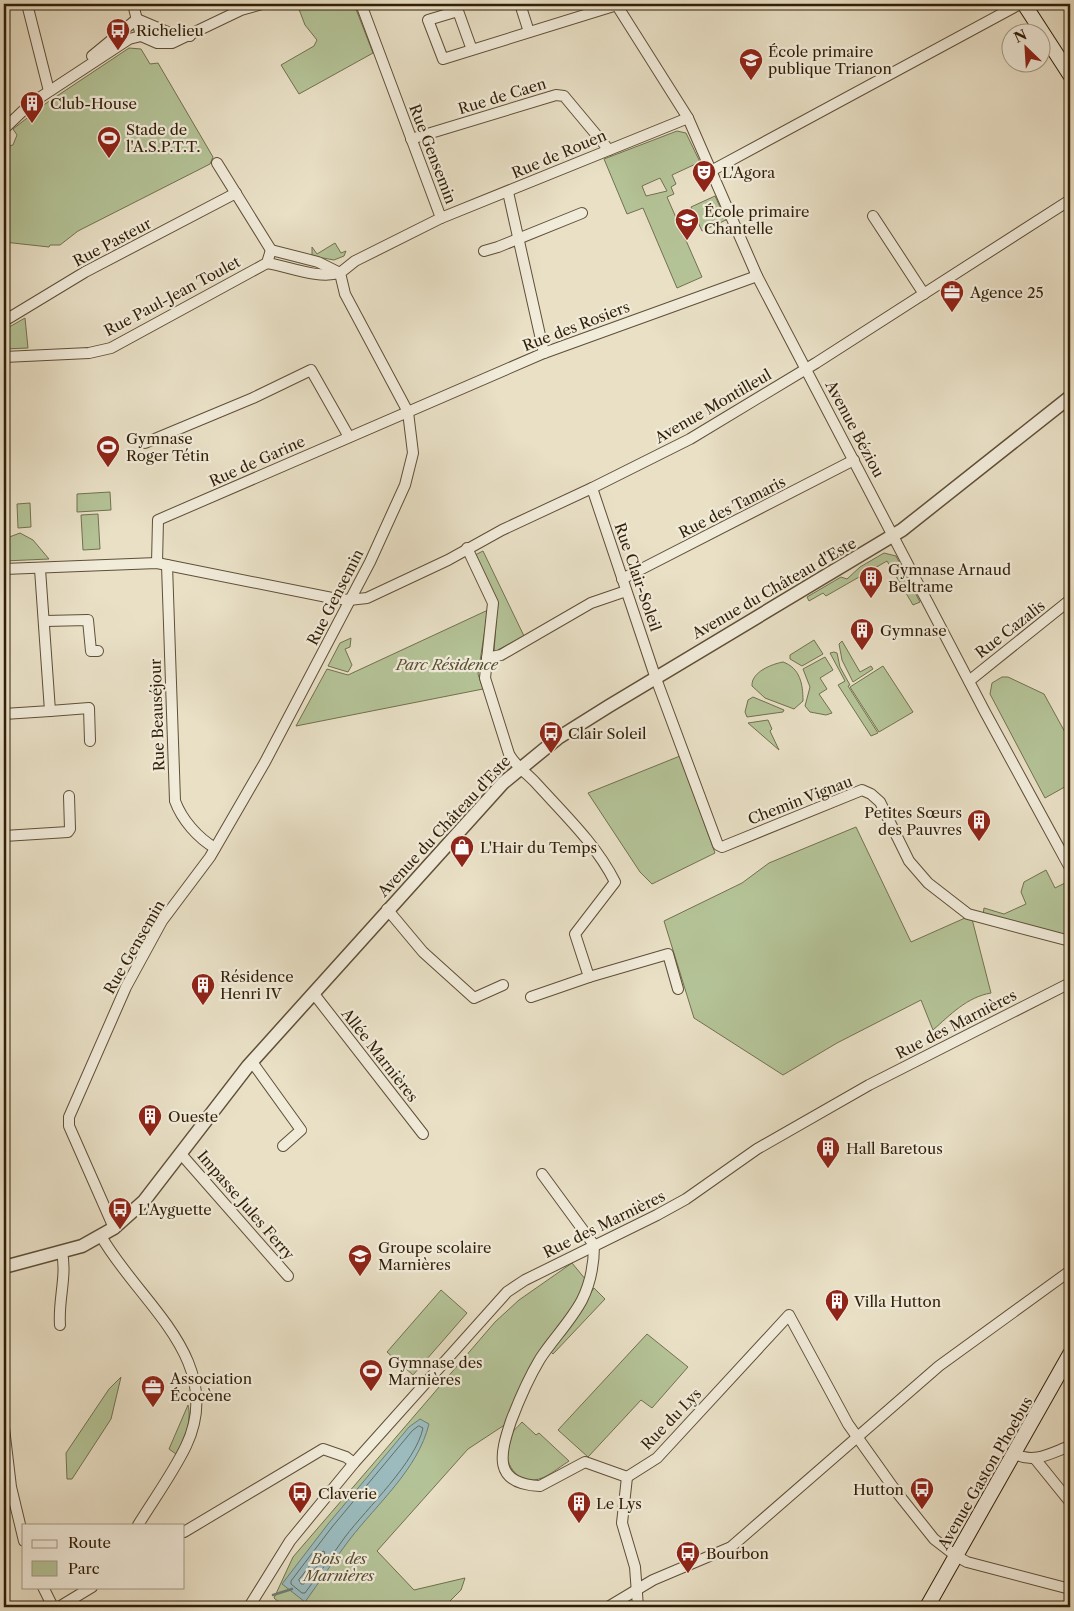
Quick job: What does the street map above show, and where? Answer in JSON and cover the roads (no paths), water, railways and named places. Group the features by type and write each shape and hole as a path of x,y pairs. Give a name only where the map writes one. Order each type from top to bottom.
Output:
{"main road":[{"path":"1024,4 1070,75"},
{"name":"Avenue Gaston Phoebus","path":"927,1607 1070,1354"}],"street":[{"path":"27,4 48,91"},
{"path":"134,4 141,36"},
{"path":"4,129 23,109 61,82 129,39 141,36 157,43 172,43 191,36 220,20 262,4"},
{"name":"Rue Gensemin","path":"114,1228 69,1126 69,1117 126,986 162,921 216,848 276,741 370,562 405,486 413,453 408,412 346,294 340,273 356,261 441,218 361,4"},
{"path":"520,4 529,32"},
{"path":"472,50 458,11 428,20 443,59 472,50 529,32 616,4"},
{"name":"Avenue Béziou","path":"616,4 688,118 758,276 969,681 1070,868"},
{"path":"711,171 1020,4"},
{"path":"61,82 137,19"},
{"path":"137,19 170,33 191,36"},
{"name":"Rue de Caen","path":"411,139 556,95 564,96 609,150"},
{"name":"Rue de Rouen","path":"441,218 688,118"},
{"path":"217,163 271,250 330,266 340,273"},
{"path":"508,192 544,353"},
{"name":"Rue Pasteur","path":"4,321 85,272 236,193"},
{"name":"Avenue Montilleul","path":"349,600 367,598 448,560 502,530 690,439 806,369 1070,200"},
{"path":"484,251 582,214"},
{"path":"873,216 924,294"},
{"path":"271,250 266,263 328,276 340,273"},
{"name":"Rue Paul-Jean Toulet","path":"4,357 89,353 111,348 266,263"},
{"name":"Rue des Rosiers","path":"408,412 544,353 758,276"},
{"path":"145,443 252,398 311,370 349,437"},
{"name":"Avenue du Château d'Este","path":"4,1267 62,1252 101,1236 114,1228 144,1201 252,1062 387,909 503,783 520,768 558,738 656,676 894,535 1070,397"},
{"name":"Rue de Garine","path":"162,564 158,520 408,412"},
{"name":"Rue des Tamaris","path":"622,579 854,460"},
{"name":"Rue Clair-Soleil","path":"592,488 656,676"},
{"path":"467,548 494,608 485,678 509,754 513,762 587,839 604,861 615,882 575,934 589,977"},
{"path":"4,569 162,564 349,600"},
{"name":"Rue Beauséjour","path":"162,564 175,801 189,825 203,840 216,848"},
{"path":"40,569 50,711"},
{"path":"487,658 501,656 591,603 626,591"},
{"name":"Rue Cazalis","path":"969,681 1070,600"},
{"path":"45,622 88,620 91,651 98,651"},
{"name":"Chemin Vignau","path":"656,676 718,845 722,847 862,790 871,794 880,802 909,861 928,883 968,914 1070,941"},
{"path":"4,714 89,708 90,741"},
{"path":"4,836 68,832 70,829 69,796"},
{"path":"387,909 423,952 474,998 503,985"},
{"path":"531,997 589,977 668,954 678,989"},
{"name":"Rue des Marnières","path":"249,1607 290,1541 354,1463 507,1292 525,1280 686,1199 757,1149 869,1085 1070,983"},
{"name":"Allée Marnières","path":"314,994 423,1134"},
{"path":"252,1062 301,1130 283,1146"},
{"name":"Impasse Jules Ferry","path":"181,1154 288,1276"},
{"path":"542,1174 594,1245 593,1268 582,1300 528,1380 503,1442 501,1457 511,1478 531,1486 540,1486 585,1462 627,1477 622,1523 635,1568 638,1607"},
{"path":"101,1236 181,1344 193,1376 196,1392 196,1414 186,1446 139,1524"},
{"path":"60,1324 59,1311 64,1272 62,1252"},
{"path":"608,1607 638,1588 730,1547 818,1473 939,1366 1070,1271"},
{"name":"Rue du Lys","path":"627,1477 657,1458 789,1315 858,1438"},
{"path":"4,1428 10,1487 22,1533"},
{"path":"858,1438 918,1520 934,1539 956,1556 968,1562 1070,1589"},
{"path":"1015,1454 1022,1458 1036,1460 1070,1446"},
{"path":"185,1531 324,1449 346,1457 354,1463"},
{"path":"1036,1460 1070,1502"},
{"path":"44,1588 53,1607"},
{"path":"59,1607 90,1588"}],"water":[{"path":"420,1419 429,1424 416,1456 396,1485 350,1539 305,1602 282,1584 328,1524 409,1427"}],"waterway":[{"path":"273,1595 292,1589"}],"place":[{"name":"Richelieu","path":"118,51"},
{"name":"École primaire publique Trianon","path":"751,81"},
{"name":"Club-House","path":"32,124"},
{"name":"Stade de l'A.S.P.T.T.","path":"109,159"},
{"name":"L'Agora","path":"704,193"},
{"name":"École primaire Chantelle","path":"687,241"},
{"name":"Agence 25","path":"952,313"},
{"name":"Gymnase Roger Tétin","path":"108,468"},
{"name":"Gymnase Arnaud Beltrame","path":"871,599"},
{"name":"Gymnase","path":"862,651"},
{"name":"Clair Soleil","path":"551,754"},
{"name":"Petites Sœurs des Pauvres","path":"979,842"},
{"name":"L'Hair du Temps","path":"462,868"},
{"name":"Résidence Henri IV","path":"203,1006"},
{"name":"Oueste","path":"150,1137"},
{"name":"Hall Baretous","path":"828,1169"},
{"name":"L'Ayguette","path":"120,1230"},
{"name":"Groupe scolaire Marnières","path":"360,1277"},
{"name":"Villa Hutton","path":"837,1322"},
{"name":"Gymnase des Marnières","path":"371,1392"},
{"name":"Association Écocène","path":"153,1408"},
{"name":"Hutton","path":"922,1510"},
{"name":"Claverie","path":"300,1514"},
{"name":"Le Lys","path":"579,1524"},
{"name":"Bourbon","path":"688,1574"}],"park label":[{"name":"Parc Résidence","path":"447,664"},
{"name":"Bois des Marnières","path":"339,1566"}]}
